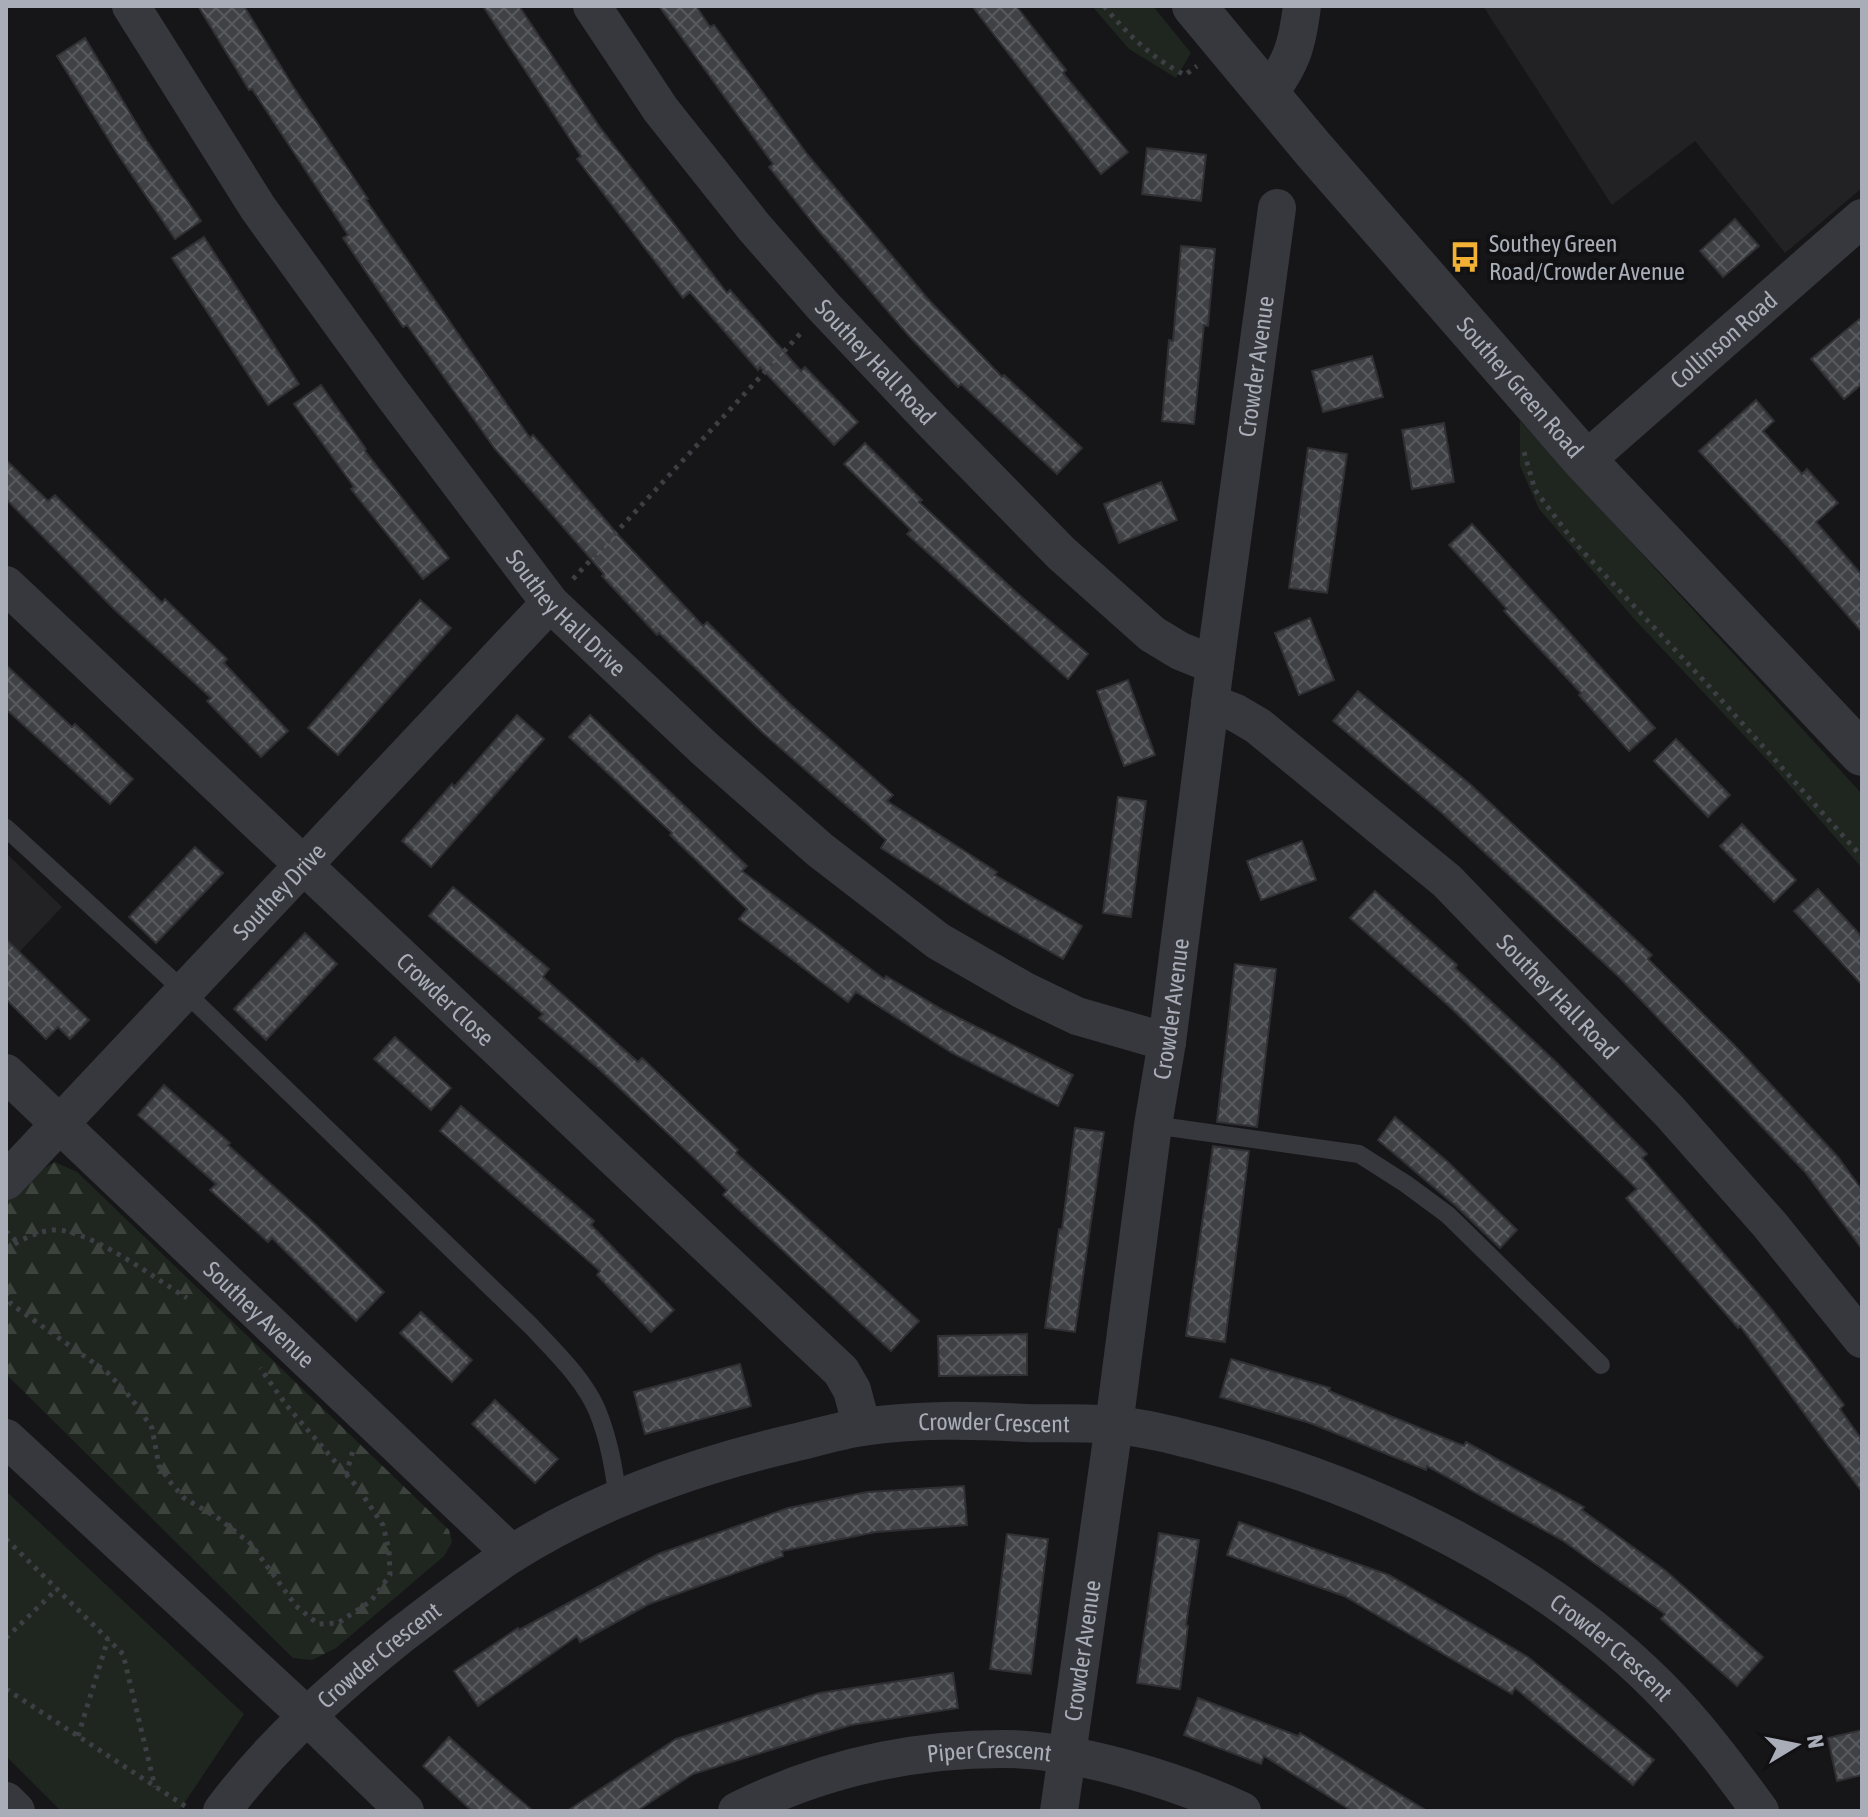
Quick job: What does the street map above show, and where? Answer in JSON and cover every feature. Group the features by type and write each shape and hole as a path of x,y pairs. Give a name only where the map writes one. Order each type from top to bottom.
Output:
{"street":[{"name":"Southey Hall Drive","path":"131,6 258,208 388,388 550,603 820,850 938,941 1023,990 1077,1016 1167,1042"},
{"name":"Southey Hall Road","path":"592,6 661,110 754,227 824,307 1061,553 1152,634 1180,651 1215,665"},
{"name":"Southey Green Road","path":"1194,6 1585,461 1862,754"},
{"path":"1268,95 1288,68 1298,40 1302,6"},
{"name":"Crowder Avenue","path":"1059,1811 1167,1042 1277,208"},
{"name":"Collinson Road","path":"1585,461 1862,218"},
{"name":"Crowder Close","path":"6,585 841,1371 852,1390 862,1427"},
{"name":"Southey Drive","path":"6,1181 550,603"},
{"name":"Southey Hall Road","path":"1210,703 1258,726 1447,881 1670,1112 1770,1225 1862,1339"},
{"name":"Southey Avenue","path":"6,1073 512,1554"},
{"name":"Crowder Crescent","path":"222,1811 307,1716 383,1649 512,1554 567,1523 687,1472 750,1453 862,1427 957,1420 1114,1425 1185,1438 1269,1460 1353,1492 1442,1534 1532,1584 1593,1630 1655,1684 1711,1744 1760,1811"},
{"path":"6,1438 307,1716 405,1811"},
{"name":"Piper Crescent","path":"737,1811 780,1790 860,1765 943,1752 1004,1748 1066,1756 1145,1774 1210,1796 1242,1811"},
{"path":"6,1801 16,1811"}],"lane":[{"path":"6,828 184,991 532,1327 569,1368 596,1407 611,1453 618,1500"},
{"path":"1153,1125 1359,1154 1448,1215 1601,1365"}],"path":[{"path":"1104,6 1128,35 1161,63 1185,75 1226,46"},
{"path":"550,603 824,307"},
{"path":"1538,407 1522,435 1524,456 1535,490 1574,542 1862,857"},
{"path":"6,1249 29,1235 63,1230 97,1243 189,1299"},
{"path":"6,1231 17,1242"},
{"path":"6,1292 11,1304 108,1373 131,1398 152,1428 159,1466 184,1498 218,1518 251,1544 296,1606 318,1624 338,1623 371,1601 390,1575 389,1550 383,1525 358,1488 287,1406 256,1361"},
{"path":"6,1539 123,1654 155,1787"},
{"path":"6,1638 57,1589"},
{"path":"78,1736 108,1639"},
{"path":"6,1689 192,1811"}],"shaded area":[{"path":"1483,6 1862,6 1862,188 1785,253 1695,141 1612,205"},
{"path":"6,853 62,907 6,966"}],"green space":[{"path":"1092,6 1153,6 1191,53 1176,78 1129,49"},
{"path":"1520,421 1862,794 1862,868 1770,763 1636,621 1539,509 1520,466"},
{"path":"55,1162 77,1172 449,1530 452,1542 444,1556 336,1648 312,1660 293,1658 6,1374 6,1201 27,1178"},
{"path":"6,1491 244,1714 179,1811 61,1811 6,1756"}],"building":[{"path":"198,6 244,6 366,200 530,438 533,435 619,536 703,626 707,622 790,704 893,795 887,801 997,872 995,875 1082,926 1063,959 984,914 881,848 886,840 763,733 659,633 657,635 602,576 604,574 495,449 407,325 403,327 343,238 348,235 252,89 249,90"},
{"path":"483,6 519,6 599,126 727,293 730,290 801,371 805,367 858,422 834,445 760,367 758,370 690,292 683,298 577,159 581,156"},
{"path":"659,6 696,6 710,27 714,25 807,154 928,299 1002,377 1004,375 1082,448 1057,474 961,384 958,387 909,336 820,232 769,167 773,164"},
{"path":"972,6 1016,6 1066,70 1063,73 1128,152 1101,174"},
{"path":"85,38 147,141 201,221 175,239 57,56"},
{"path":"1147,148 1206,155 1201,201 1142,194"},
{"path":"1735,219 1759,246 1723,277 1700,251"},
{"path":"204,237 299,384 268,405 172,258"},
{"path":"1181,246 1215,249 1194,424 1162,421"},
{"path":"1862,317 1862,384 1844,399 1811,359"},
{"path":"1372,356 1383,397 1323,412 1312,371"},
{"path":"321,385 365,451 449,558 423,579 351,489 354,487 294,404"},
{"path":"1756,400 1774,421 1763,431 1802,474 1807,469 1838,503 1816,522 1862,575 1862,632 1699,451"},
{"path":"1444,423 1454,482 1412,489 1402,430"},
{"path":"865,443 922,500 919,502 1088,654 1068,679 907,534 911,530 844,464"},
{"path":"1308,448 1347,454 1327,593 1289,588"},
{"path":"6,460 48,501 55,495 162,603 165,599 227,659 224,663 288,731 261,757 207,701 211,698 115,610 6,499"},
{"path":"1161,482 1177,520 1119,543 1104,504"},
{"path":"1472,524 1655,728 1629,751 1449,545"},
{"path":"420,600 451,628 338,755 308,728"},
{"path":"1310,618 1334,680 1299,695 1275,633"},
{"path":"6,665 133,779 110,804 6,709"},
{"path":"1128,680 1155,755 1124,766 1097,691"},
{"path":"1358,691 1471,785 1652,955 1648,959 1737,1048 1838,1157 1862,1190 1862,1249 1805,1172 1619,977 1442,813 1333,721"},
{"path":"517,715 544,739 431,867 402,841"},
{"path":"590,715 747,866 742,871 884,979 886,976 943,1010 1073,1075 1058,1106 952,1053 856,992 848,1002 739,919 747,909 670,835 672,833 569,737"},
{"path":"1676,739 1730,795 1708,817 1654,761"},
{"path":"1118,797 1146,801 1131,917 1103,913"},
{"path":"1742,824 1796,880 1774,902 1720,846"},
{"path":"1302,841 1316,880 1261,900 1247,861"},
{"path":"195,847 223,873 156,943 129,917"},
{"path":"453,887 549,969 543,977 638,1062 642,1058 738,1150 736,1153 919,1321 891,1351 723,1195 727,1190 691,1155 539,1018 543,1014 429,916"},
{"path":"1818,889 1862,937 1862,985 1794,911"},
{"path":"1375,891 1457,965 1455,968 1556,1062 1647,1154 1642,1158 1772,1310 1844,1405 1840,1409 1862,1440 1862,1492 1740,1326 1738,1328 1626,1198 1637,1189 1450,1007 1350,918"},
{"path":"305,933 337,964 266,1040 234,1009"},
{"path":"6,939 89,1020 70,1039 58,1027 46,1039 6,999"},
{"path":"1235,964 1276,969 1257,1127 1217,1122"},
{"path":"395,1037 451,1088 431,1110 374,1059"},
{"path":"164,1085 230,1143 228,1145 384,1292 356,1321 272,1238 268,1242 210,1190 216,1184 138,1115"},
{"path":"461,1106 594,1221 591,1225 674,1310 651,1332 597,1275 600,1271 440,1131"},
{"path":"1395,1117 1448,1162 1517,1230 1500,1248 1378,1140"},
{"path":"1075,1128 1104,1132 1075,1332 1045,1328"},
{"path":"1213,1146 1249,1151 1225,1342 1186,1336"},
{"path":"421,1312 472,1360 452,1382 400,1333"},
{"path":"1027,1334 1027,1375 939,1376 938,1336"},
{"path":"1231,1359 1330,1388 1329,1391 1464,1446 1466,1442 1584,1507 1582,1510 1666,1571 1763,1657 1737,1686 1661,1619 1665,1614 1562,1540 1427,1466 1426,1470 1310,1423 1220,1397"},
{"path":"740,1364 751,1406 645,1434 634,1392"},
{"path":"495,1400 558,1459 535,1483 472,1424"},
{"path":"964,1486 967,1525 876,1532 782,1551 783,1556 649,1604 580,1642 577,1636 478,1706 454,1671 518,1628 658,1554 788,1508 867,1492"},
{"path":"1239,1522 1389,1575 1528,1657 1654,1760 1633,1785 1515,1688 1512,1694 1344,1596 1227,1555"},
{"path":"1159,1533 1199,1540 1180,1689 1137,1683"},
{"path":"1007,1534 1048,1539 1031,1674 990,1669"},
{"path":"953,1673 958,1708 851,1725 693,1774 637,1811 567,1811 676,1739 819,1693"},
{"path":"1198,1698 1298,1736 1300,1733 1427,1811 1352,1811 1264,1756 1261,1764 1184,1735"},
{"path":"1862,1730 1862,1775 1837,1781 1828,1738"},
{"path":"449,1737 533,1811 472,1811 423,1766"}],"place":[{"name":"Southey Green Road/Crowder Avenue","path":"1465,257"}]}
